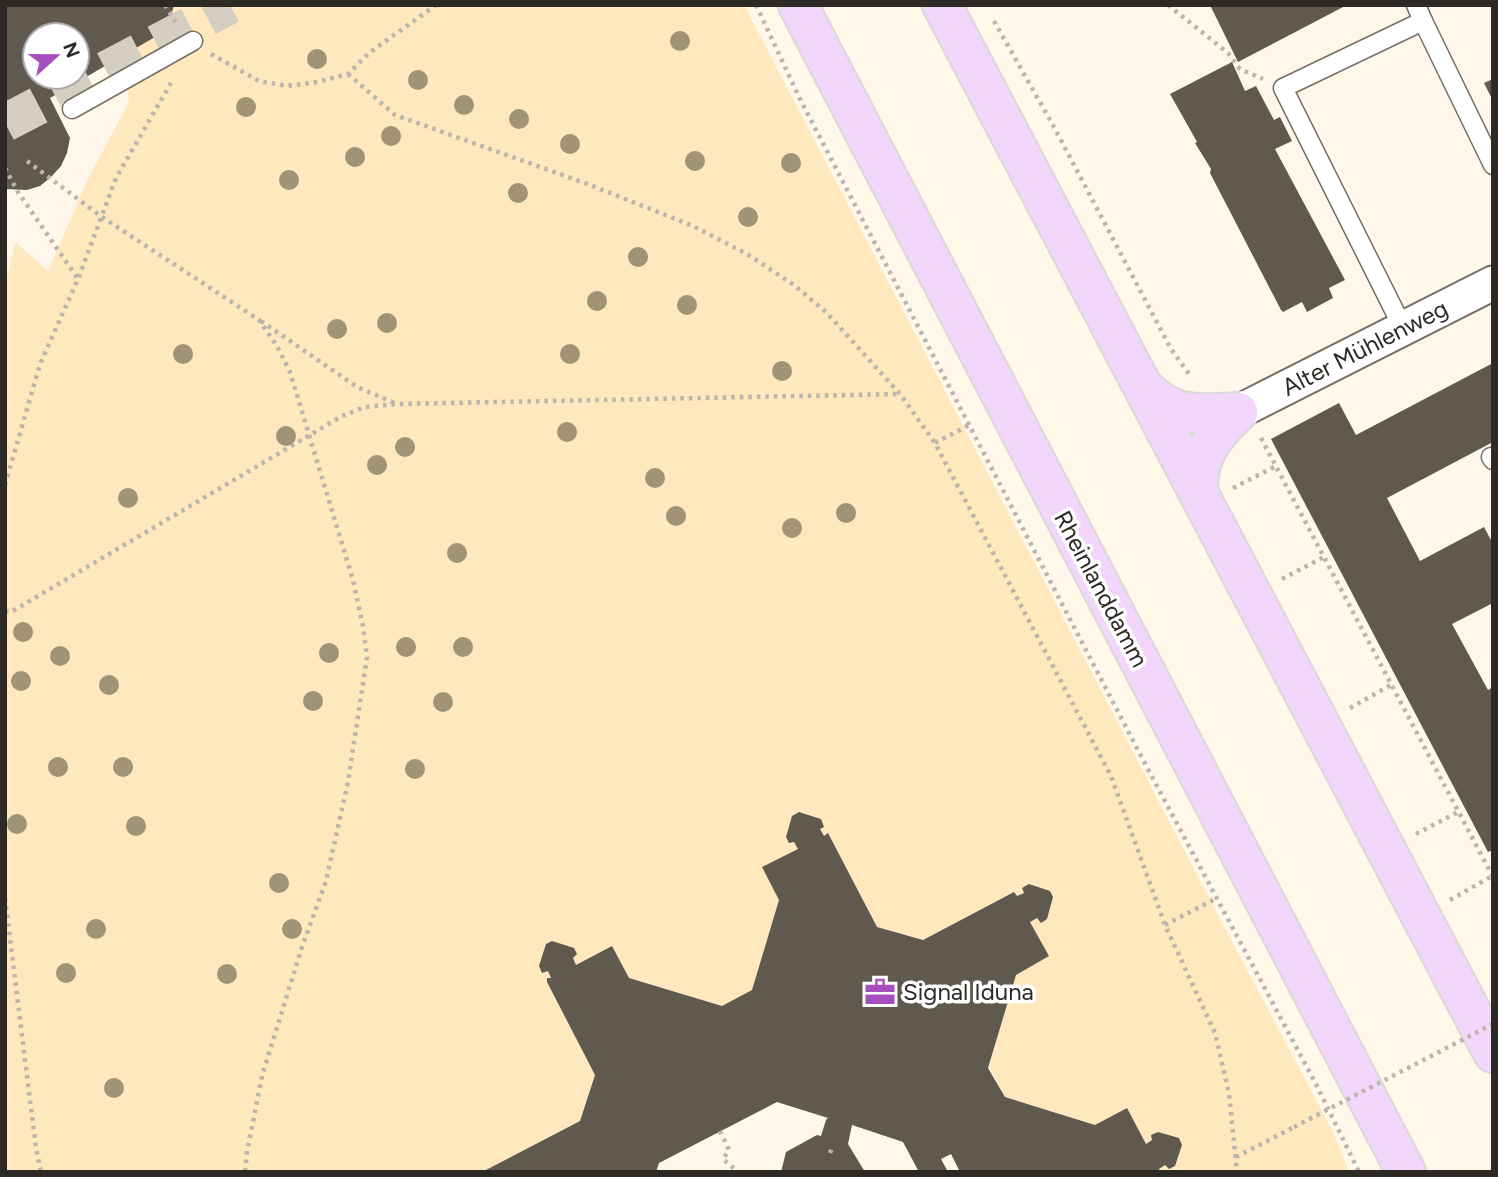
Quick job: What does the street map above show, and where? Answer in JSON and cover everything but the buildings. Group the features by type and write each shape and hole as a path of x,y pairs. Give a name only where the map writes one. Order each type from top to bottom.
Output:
{"main road":[{"name":"Rheinlanddamm","path":"798,5 1406,1172"},
{"path":"942,5 1143,385 1216,491 1493,1053"},
{"path":"1143,385 1155,400 1172,410 1209,413 1247,421"},
{"path":"1216,491 1196,479 1203,455 1217,432 1247,421"}],"street":[{"name":"Alter Mühlenweg","path":"1247,421 1403,328 1493,283"}],"lane":[{"path":"1403,328 1283,88 1420,13 1493,165"},
{"path":"72,109 193,41"}],"path":[{"path":"165,5 176,23"},
{"path":"193,41 259,82 288,86 348,74 369,53 436,5"},
{"path":"756,5 800,99 1317,1086 1359,1172"},
{"path":"1168,5 1228,53 1240,69 1283,88"},
{"path":"991,16 1054,127 1171,349 1186,372 1195,379"},
{"path":"348,74 395,116 585,183 693,226 747,254 794,285 826,313 900,394 935,443 1111,776 1165,925 1215,1033 1229,1093 1237,1172"},
{"path":"5,485 40,364 78,279 116,178 165,93"},
{"path":"27,161 102,217 357,387 397,404"},
{"path":"5,168 18,192 78,279"},
{"path":"245,1172 262,1076 302,947 326,881 348,782 366,657 363,626 353,580 290,372 277,346 259,320"},
{"path":"5,611 11,612 342,416 365,407 397,404 900,394"},
{"path":"1247,421 1276,466 1492,877 1449,901"},
{"path":"935,443 969,425"},
{"path":"1216,491 1276,466"},
{"path":"1281,579 1324,557"},
{"path":"1349,708 1391,685"},
{"path":"1415,835 1458,812"},
{"path":"5,898 34,1135 41,1172"},
{"path":"1165,925 1217,898"},
{"path":"1236,1157 1493,1024"},
{"path":"720,1131 729,1150 723,1158 738,1172"},
{"path":"831,1153 833,1145"}],"shaded area":[{"path":"89,5 744,5 1333,1132 1349,1172 1162,1172 1159,1169 1165,1165 1169,1169 1175,1166 1182,1145 1179,1138 1158,1132 1152,1135 1152,1140 1146,1144 1127,1108 1095,1125 1005,1097 989,1066 1016,975 1049,956 1030,922 1037,918 1041,922 1047,919 1053,898 1050,891 1029,884 1022,888 1024,893 1017,896 1014,892 923,940 877,927 828,833 824,836 820,829 824,827 821,819 799,812 792,816 786,837 789,843 794,842 798,849 762,867 779,900 752,990 722,1006 629,978 612,946 576,965 573,958 577,954 552,941 546,945 539,966 543,973 548,971 551,978 547,978 547,982 595,1075 580,1121 482,1172 5,1172 5,286 15,242 48,271 87,181 129,102 125,68"}],"tunnel":[{"path":"5,123 230,5"}],"place":[{"name":"Signal Iduna","path":"880,992"}]}
